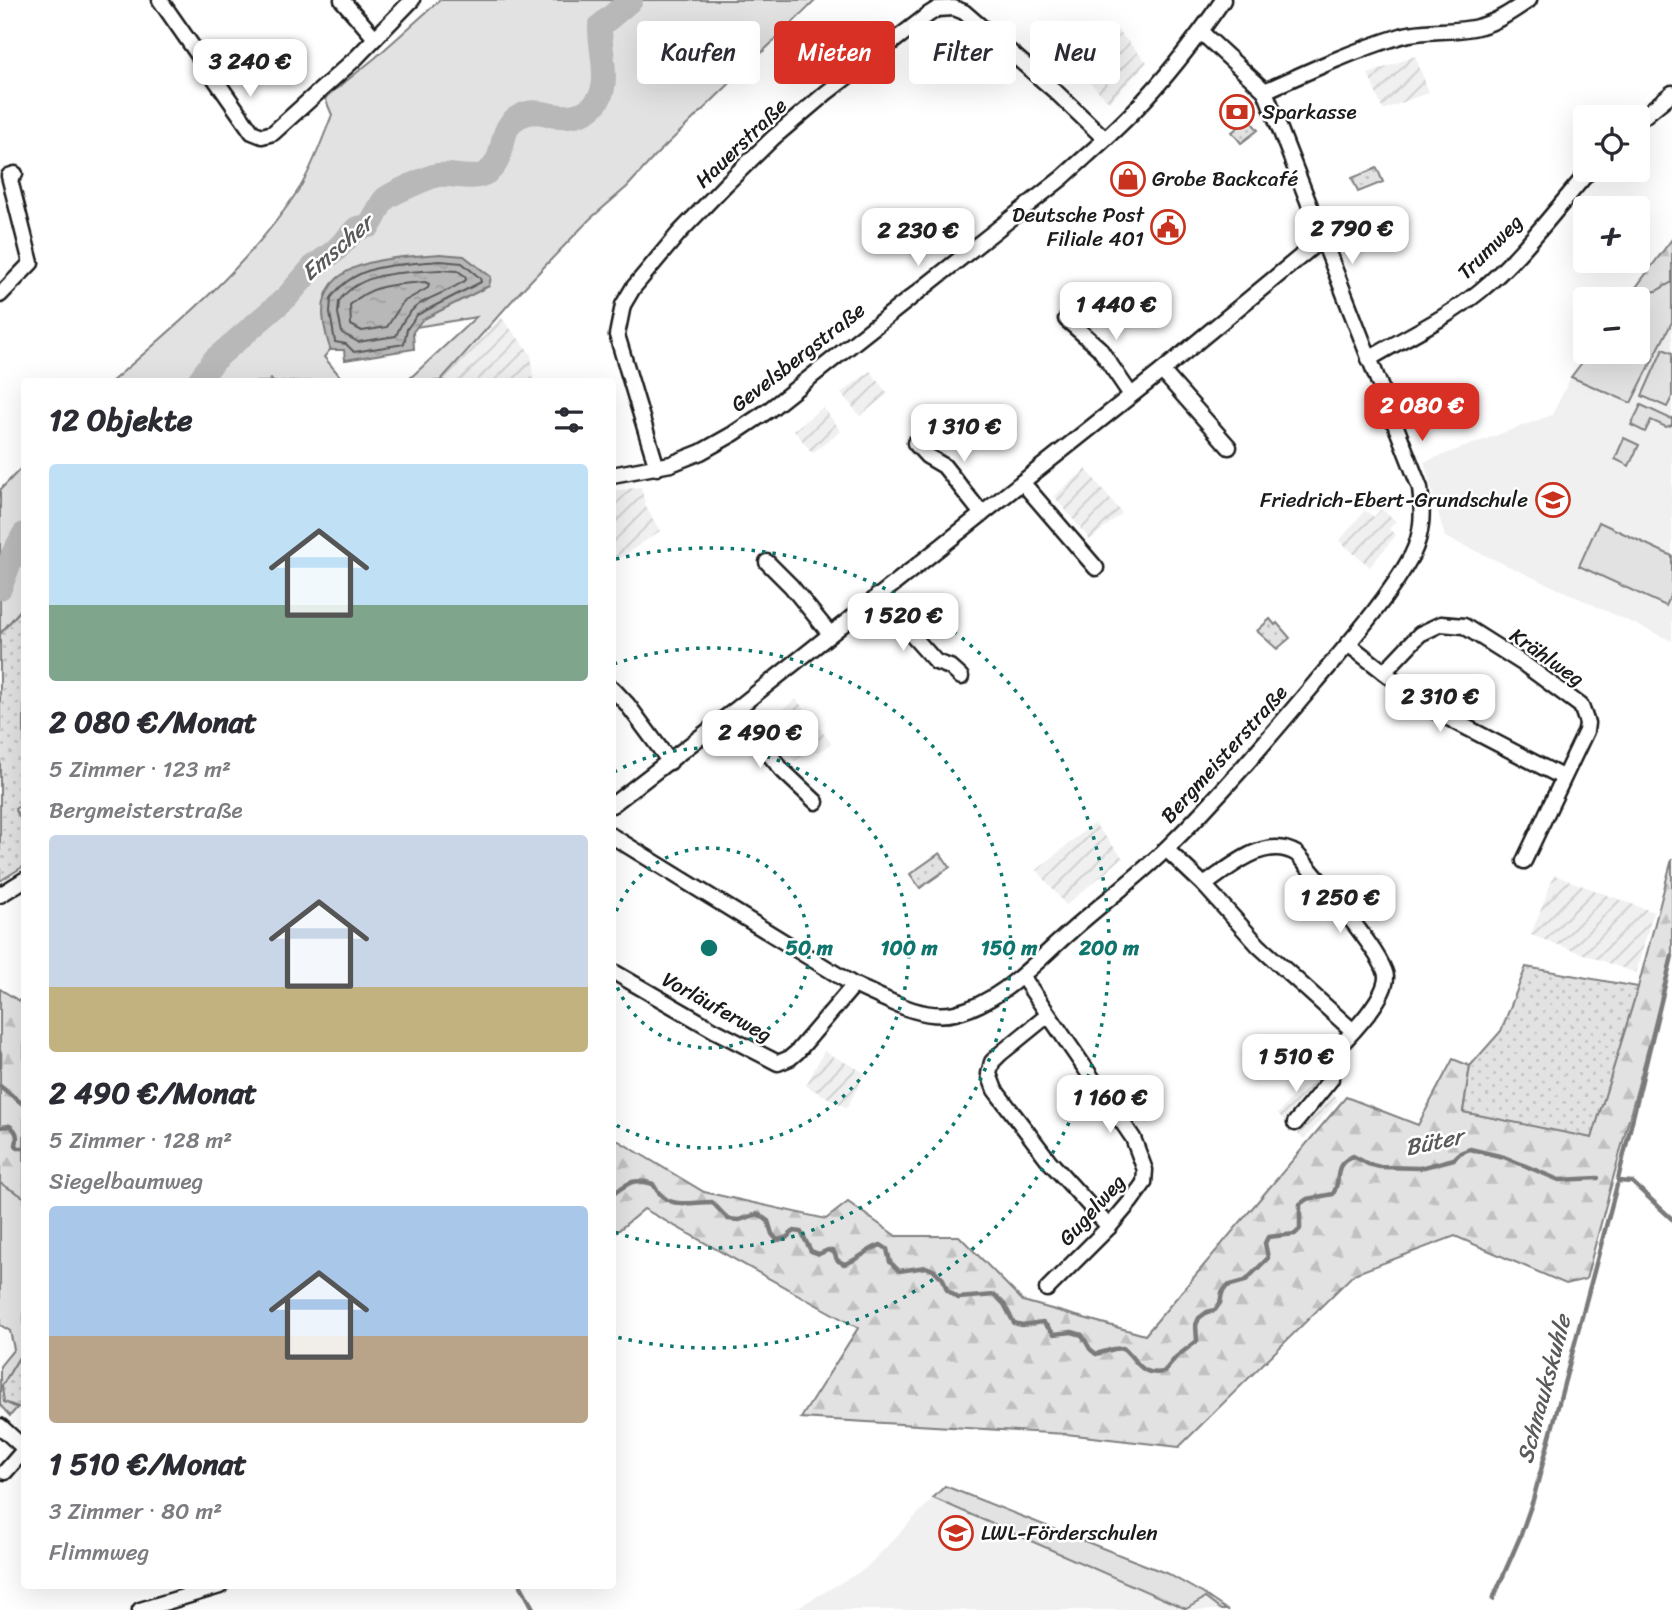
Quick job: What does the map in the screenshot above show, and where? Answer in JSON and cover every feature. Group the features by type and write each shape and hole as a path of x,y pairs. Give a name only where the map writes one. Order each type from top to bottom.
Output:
{"street":[{"path":"160,0 252,132 262,136 273,133 356,58 412,0"},
{"path":"342,0 374,37"},
{"name":"Gevelsbergstraße","path":"616,474 657,468 716,444 769,410 1062,178 1149,96 1201,32 1223,0"},
{"path":"1201,32 1265,91 1402,36 1428,30 1482,26 1508,14 1528,0"},
{"name":"Hauerstraße","path":"657,468 617,335 623,305 633,288 679,233 726,184 773,138 882,48 937,9 954,8 964,12 1055,91 1105,139"},
{"name":"Bergmeisterstraße","path":"616,838 855,985 930,1015 953,1014 998,994 1022,976 1166,849 1258,752 1348,644 1412,554 1420,536 1423,512 1416,477 1265,91"},
{"path":"1650,111 1672,93"},
{"path":"0,295 31,263 9,176 15,174"},
{"name":"Trumweg","path":"1369,359 1480,291 1506,267 1580,182"},
{"path":"616,802 1162,371 1322,238"},
{"path":"1066,319 1099,348 1131,395"},
{"path":"1162,371 1228,447"},
{"path":"915,443 927,456 944,466 982,514"},
{"path":"1022,482 1096,568"},
{"path":"767,562 791,586 830,634"},
{"path":"877,596 936,662 950,667 961,677"},
{"name":"Krählweg","path":"1384,673 1420,634 1441,624 1464,626 1524,664 1581,706 1587,723 1586,731 1524,861"},
{"path":"1348,644 1433,710 1562,777"},
{"path":"616,692 670,762"},
{"path":"734,711 782,770 816,802"},
{"path":"1204,885 1261,849 1288,848 1297,854 1339,905 1382,964 1386,976 1384,987 1375,1003 1330,1056 1331,1079 1295,1123"},
{"path":"1166,849 1204,885 1259,946 1353,1031"},
{"path":"0,895 21,882"},
{"name":"Vorläuferweg","path":"616,973 778,1063 797,1052 855,985"},
{"name":"Gugelweg","path":"1022,976 1133,1138 1145,1170 1144,1183 1109,1227 1047,1289"},
{"path":"1048,1015 1000,1054 992,1062 989,1074 995,1090 1050,1162 1109,1227"},
{"path":"0,1426 21,1446"},
{"path":"5,1472 21,1453"},
{"path":"140,1610 209,1589"}],"shaded area":[{"path":"1120,33 1147,62 1109,102 1092,84 1120,84"},
{"path":"1415,56 1429,92 1383,110 1368,74"},
{"path":"501,317 531,354 533,378 443,378"},
{"name":"Friedrich-Ebert-Grundschule","path":"1672,322 1672,641 1445,537 1424,462 1552,415 1571,377 1631,403"},
{"path":"870,371 888,394 860,416 841,393"},
{"path":"823,407 841,431 812,453 794,430"},
{"path":"1086,469 1122,513 1090,540 1054,496"},
{"path":"641,487 646,507 660,531 616,561 616,491"},
{"path":"1381,509 1396,521 1389,529 1396,535 1370,567 1339,541 1365,510 1374,517"},
{"path":"796,699 831,743 821,751 805,754 795,761 765,723"},
{"path":"1094,823 1123,858 1066,905 1037,870"},
{"path":"1554,875 1653,912 1636,973 1531,935"},
{"path":"824,1051 865,1073 847,1108 806,1086"},
{"path":"1311,1074 1338,1100 1304,1139 1278,1114"},
{"name":"LWL-Förderschulen","path":"933,1498 1185,1609 1205,1598 1221,1610 793,1610 865,1569"}],"green space":[{"path":"440,0 816,0 794,21 774,21 774,41 760,54 760,21 637,21 637,84 729,84 627,187 590,219 443,378 410,378 476,317 338,340 324,357 342,378 116,378 212,292 259,243 280,216 309,172 332,115 325,98"},
{"path":"1249,119 1258,130 1241,143 1232,132"},
{"path":"1377,168 1383,182 1358,192 1352,178"},
{"path":"1672,239 1672,282 1656,291 1650,292 1650,287 1636,287 1647,273 1650,273 1650,269"},
{"path":"1672,282 1672,322 1631,403 1571,377 1581,364 1650,364 1650,292"},
{"path":"1663,349 1672,353 1672,397 1667,407 1642,396"},
{"path":"1641,405 1671,419 1672,417 1672,425 1666,427 1651,420 1645,432 1631,425"},
{"path":"1624,438 1639,445 1629,466 1615,459"},
{"path":"21,468 21,610 0,634 0,490"},
{"path":"1599,522 1672,556 1672,593 1666,606 1579,566"},
{"path":"21,610 21,805 15,809 21,820 21,868 0,881 0,634"},
{"path":"1270,619 1290,638 1277,649 1257,631"},
{"path":"940,853 950,867 920,888 910,874"},
{"path":"1672,859 1672,959 1586,1279 1566,1284 1455,1236 1354,1274 1179,1447 1066,1434 801,1418 858,1328 644,1209 616,1232 616,1139 704,1192 826,1219 848,1202 896,1236 959,1236 1023,1301 1145,1335 1346,1097 1418,1125 1453,1059 1470,1066 1463,1112 1592,1137 1638,987"},
{"path":"1526,967 1638,987 1592,1138 1463,1112 1470,1066 1501,1031"},
{"path":"0,989 21,1002 21,1195 0,1183"},
{"path":"0,1183 21,1195 21,1354 2,1386 5,1402 17,1408 10,1416 0,1405 0,1366 14,1349 10,1331 0,1325"},
{"path":"21,1354 21,1408 4,1402 2,1386"},
{"path":"945,1486 1168,1574 1227,1610 1221,1610 1205,1598 1186,1609 933,1498"}],"water":[{"path":"440,254 464,256 491,277 489,286 422,320 413,332 414,349 345,360 344,350 331,350 324,324 324,302 331,285 344,273 380,260"}],"waterway":[{"name":"Emscher","path":"201,378 215,359 287,297 313,267 335,251 357,228 369,226 388,197 438,175 472,177 484,174 499,157 508,127 520,116 536,112 569,116 582,113 593,106 603,87 600,26 631,0"},
{"name":"Emscher","path":"0,588 21,539"},
{"path":"1618,1179 1672,956"},
{"name":"Büter","path":"0,1053 0,1067"},
{"name":"Büter","path":"0,1086 21,1103"},
{"path":"0,1127 10,1126 16,1134 16,1145 21,1148"},
{"name":"Büter","path":"616,1192 626,1185 640,1181 653,1184 659,1193 671,1202 712,1202 728,1219 739,1220 758,1214 768,1221 777,1240 786,1238 794,1231 801,1232 811,1251 819,1254 828,1250 834,1252 837,1260 844,1264 881,1245 887,1249 890,1262 899,1271 926,1267 935,1271 943,1279 947,1290 958,1298 995,1295 1004,1304 1014,1323 1022,1325 1043,1322 1054,1334 1072,1332 1082,1335 1096,1354 1123,1348 1140,1367 1156,1373 1164,1372 1176,1357 1197,1341 1196,1325 1199,1318 1215,1310 1227,1286 1245,1281 1268,1258 1265,1243 1268,1237 1295,1234 1300,1229 1300,1204 1307,1199 1333,1194 1342,1164 1353,1156 1380,1167 1420,1168 1454,1159 1470,1149 1504,1157 1559,1180 1598,1178"},
{"name":"Büter","path":"1618,1181 1632,1182 1672,1219"},
{"name":"Schnaukskuhle","path":"1493,1599 1533,1500 1617,1185"},
{"path":"523,1589 534,1610"}],"place":[{"name":"Sparkasse","path":"1237,112"},
{"name":"Grobe Backcafé","path":"1128,179"},
{"name":"Deutsche Post Filiale 401","path":"1168,227"},
{"name":"Friedrich-Ebert-Grundschule","path":"1553,500"},
{"name":"LWL-Förderschulen","path":"956,1533"}]}
